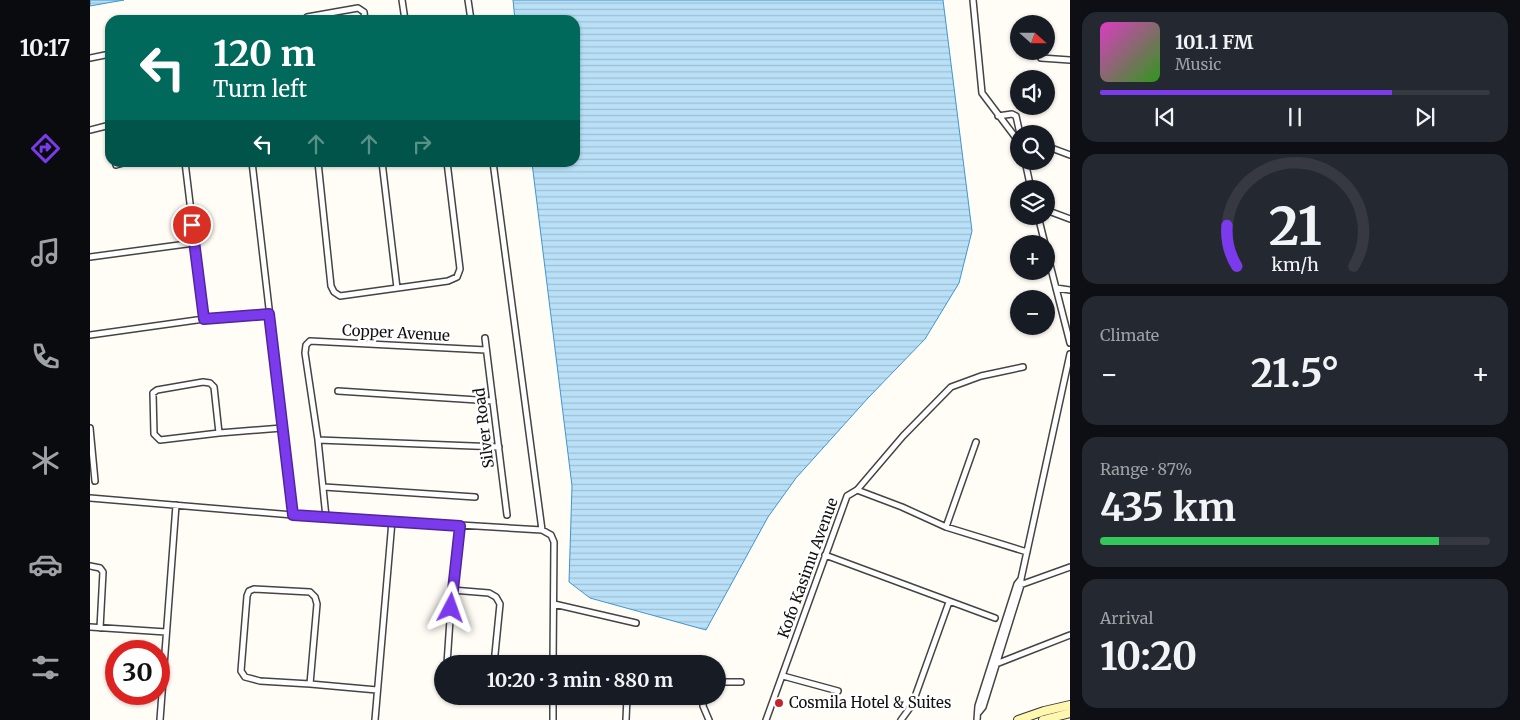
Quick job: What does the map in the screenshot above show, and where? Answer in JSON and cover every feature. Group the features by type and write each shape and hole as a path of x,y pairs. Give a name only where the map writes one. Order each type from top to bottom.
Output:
{"main road":[{"path":"1018,720 1070,705"},
{"path":"1043,720 1070,713"}],"street":[{"path":"402,0 404,15"},
{"path":"468,0 470,15"},
{"path":"973,0 982,93 1010,131"},
{"path":"318,15 358,8 364,12 364,15"},
{"path":"90,58 105,55"},
{"path":"1055,59 1070,60"},
{"path":"998,116 1012,114 1016,116 1018,125"},
{"path":"90,130 105,126"},
{"path":"1055,149 1070,155"},
{"path":"186,167 204,319"},
{"path":"253,167 293,515"},
{"path":"319,167 331,286 334,292 340,296 448,281 457,277 460,269 448,167"},
{"path":"383,167 397,288"},
{"path":"495,167 542,530"},
{"path":"1055,213 1070,219"},
{"path":"90,257 194,243"},
{"path":"1054,280 1070,343"},
{"path":"1056,288 1070,290"},
{"path":"90,335 204,319 269,314"},
{"name":"Silver Road","path":"485,338 507,515"},
{"name":"Copper Avenue","path":"318,440 305,353 306,345 310,341 486,350"},
{"path":"977,720 979,712 983,707 1020,583 1070,354"},
{"name":"Kofo Kasimu Avenue","path":"766,720 847,496 857,490 903,436 951,387 981,376 1023,367"},
{"path":"218,433 214,387 210,383 203,382 185,385 157,390 153,393 154,434 160,440 282,428"},
{"path":"338,391 493,401"},
{"path":"90,428 95,481"},
{"path":"326,517 318,440 499,447"},
{"path":"946,527 976,442"},
{"path":"324,487 475,497"},
{"path":"857,490 902,507 946,527 1027,552"},
{"path":"90,498 293,515 542,530 551,534 554,542 553,655"},
{"path":"160,720 176,505"},
{"path":"375,720 392,521"},
{"path":"448,655 452,590 460,526"},
{"path":"825,555 995,618"},
{"path":"90,566 96,566 104,572 100,628"},
{"path":"1020,583 1070,567"},
{"path":"310,684 317,604 315,597 310,592 254,589 249,591 246,596 241,671 245,677 260,681 377,690"},
{"path":"452,590 489,593 496,597 500,604 495,655"},
{"path":"901,720 912,705 949,602"},
{"path":"554,604 636,623"},
{"path":"90,627 166,632"},
{"path":"995,664 1070,635"},
{"path":"783,676 838,691"},
{"path":"726,682 741,682"},
{"path":"552,720 553,705"},
{"path":"626,720 627,705"},
{"path":"703,705 709,720"}],"water":[{"path":"90,0 124,0 90,6"},
{"path":"513,0 943,0 972,231 959,283 925,339 868,398 796,478 768,517 706,630 590,598 569,582 572,486 532,167 580,167 580,15 514,15"}],"place":[{"name":"Cosmila Hotel & Suites","path":"779,703"}],"route":[{"path":"192,225 204,319 269,314 293,515 460,526 451,608"}]}
